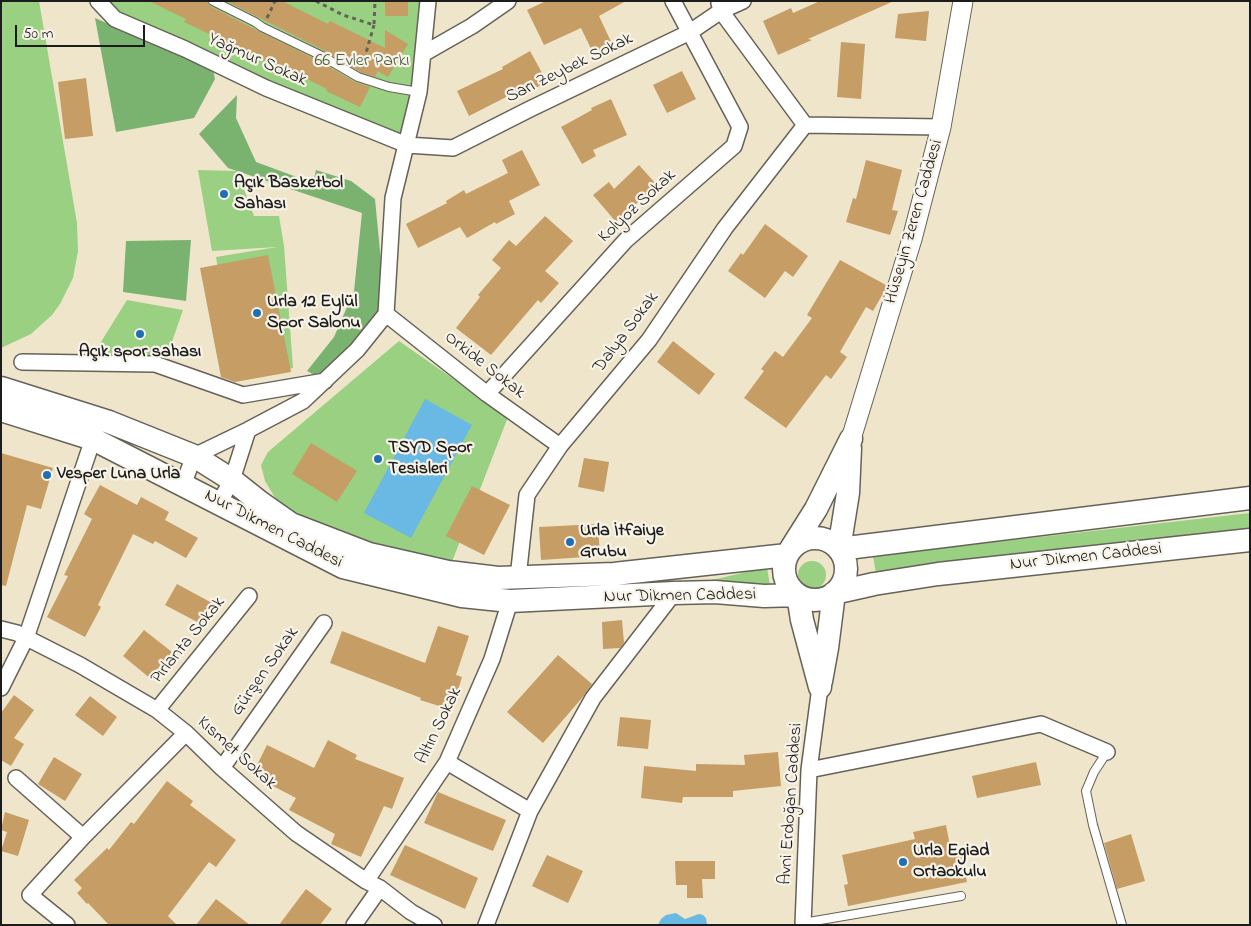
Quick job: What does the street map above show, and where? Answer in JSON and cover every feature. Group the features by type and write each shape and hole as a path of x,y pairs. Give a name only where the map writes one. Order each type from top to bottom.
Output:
{"main road":[{"name":"Nur Dikmen Caddesi","path":"1,388 109,422 194,456 232,480 291,524 369,554 448,572 498,578 614,574 787,555"},
{"name":"Nur Dikmen Caddesi","path":"1,410 93,439 343,567 462,596 510,601 715,592 764,596 798,596"},
{"path":"839,549 848,494 851,439"},
{"path":"820,687 802,620 798,596 789,587 784,567 787,555 816,509 851,439"},
{"path":"839,549 1250,498"},
{"path":"787,555 796,544 811,538 826,540 839,549 845,563 846,574 842,584 827,598 817,600 806,599 797,594 798,596"},
{"name":"Nur Dikmen Caddesi","path":"834,593 874,584 938,574 1250,540"},
{"path":"820,687 834,593"}],"street":[{"name":"Yağmur Sokak","path":"98,1 115,18 266,88 407,145"},
{"path":"183,485 194,456 303,401 357,350 386,314 393,198 419,92 428,1"},
{"path":"423,54 472,26 508,1"},
{"name":"Kolyoz Sokak","path":"487,394 626,240 734,146 740,127 673,1"},
{"name":"Sarı Zeybek Sokak","path":"407,145 453,148 530,108 690,32 720,6 743,1"},
{"name":"Hüseyin Zeren Caddesi","path":"851,439 912,239 941,127 963,1"},
{"path":"720,6 805,126 941,127"},
{"name":"Dalya Sokak","path":"518,578 528,495 560,446 649,340 725,228 805,126"},
{"name":"Orkide Sokak","path":"386,314 487,394 560,446"},
{"path":"22,362 155,364 243,395 326,381"},
{"path":"219,504 232,480 248,430"},
{"path":"1,688 26,638 93,439"},
{"path":"486,925 530,812 594,698 674,593"},
{"name":"Pırlanta Sokak","path":"157,710 249,596"},
{"name":"Altın Sokak","path":"366,881 447,762 492,659 510,601"},
{"name":"Gürşen Sokak","path":"222,768 324,623"},
{"name":"Kısmet Sokak","path":"1,629 17,633 80,665 157,710 186,733 222,768 296,833 366,881 380,888 411,912 434,925"},
{"name":"Avni Erdoğan Caddesi","path":"803,924 809,770 820,687"},
{"path":"809,770 1041,724 1107,752"},
{"path":"67,925 30,895 83,837 186,733"},
{"path":"447,762 530,812"},
{"path":"16,778 83,837"},
{"path":"354,925 380,888"}],"lane":[{"path":"213,1 255,22 262,28 322,56 358,77 389,87 419,92"},
{"path":"1107,752 1094,772 1086,791 1093,825 1122,925"},
{"path":"803,924 962,896"}],"path":[{"path":"316,1 343,14 374,24"},
{"path":"358,77 374,24 375,1"}],"green space":[{"path":"1,1 39,1 77,223 78,251 73,278 60,304 52,315 31,334 1,348"},
{"name":"66 Evler Parkı","path":"98,1 428,1 407,145 185,49"},
{"path":"95,18 213,70 215,79 194,118 116,132"},
{"path":"237,95 236,118 256,162 313,183 316,170 351,181 375,199 386,314 326,381 307,371 334,337 354,291 362,213 228,168 199,134"},
{"name":"Urla 12 Eylül Spor Salonu","path":"198,170 237,171 254,216 279,216 284,246 293,368 236,381 216,257 277,247 212,251"},
{"path":"191,240 186,301 123,292 126,241"},
{"name":"Açık spor sahası","path":"127,300 183,310 166,359 91,358"},
{"name":"TSYD Spor Tesisleri","path":"399,341 508,417 448,572 291,524 265,481 261,465 268,452"},
{"path":"1250,513 1250,532 876,574 873,556"},
{"path":"812,561 822,565 826,575 822,585 812,589 802,585 798,575 802,565"},
{"path":"767,567 770,586 704,582"}],"water":[{"path":"425,399 472,425 411,538 364,513"},
{"path":"676,913 685,919 699,914 703,915 706,918 707,925 658,925 666,915"}],"building":[{"path":"149,1 207,1 210,6 319,61 355,82 370,87 360,107 266,59 265,61 184,22 186,19"},
{"path":"226,1 282,1 328,24 330,21 385,48 385,30 408,44 388,77 378,71 375,77 360,72 325,51"},
{"path":"385,1 408,1 408,16 385,16"},
{"path":"546,1 626,1 599,16 613,46 594,55 581,28 544,45 527,10"},
{"path":"820,1 894,1 808,39 812,40 778,55 763,21 791,8 793,13"},
{"path":"929,11 926,41 895,38 898,14"},
{"path":"841,42 865,44 861,99 837,97"},
{"path":"530,51 547,82 518,97 516,92 469,116 457,91 503,69 502,67"},
{"path":"682,71 696,99 667,113 653,85"},
{"path":"86,78 93,136 65,139 58,82"},
{"path":"611,99 627,135 593,150 596,156 582,164 561,127 592,110 591,108"},
{"path":"522,150 540,185 509,201 515,214 496,224 495,222 467,238 460,227 418,248 406,224 447,203 446,201 464,190 466,194 508,173 502,160"},
{"path":"866,160 902,170 892,210 898,211 890,235 846,222 853,198 856,199"},
{"path":"639,165 657,185 616,222 593,195 609,182 614,189"},
{"path":"545,216 573,241 545,271 559,283 541,303 538,300 491,355 456,328 480,297 478,295 501,268 492,260 509,240 516,246"},
{"path":"765,224 808,256 793,277 785,271 765,298 728,271 741,253 743,255"},
{"name":"Urla 12 Eylül Spor Salonu","path":"268,255 291,372 235,382 221,377 200,268"},
{"path":"840,260 886,285 885,290 873,311 866,307 840,352 847,357 831,379 826,375 786,428 744,398 764,371 761,369 775,351 783,357 812,318 807,315"},
{"path":"673,341 715,374 699,395 657,362"},
{"path":"311,443 357,471 337,502 292,474"},
{"path":"1,453 53,468 41,509 27,505 6,586 1,585"},
{"path":"584,458 609,462 604,492 578,487"},
{"path":"100,485 137,505 141,497 169,512 165,520 198,538 186,558 155,541 153,544 133,534 98,605 101,607 85,637 47,617 68,576 64,575 92,519 84,514"},
{"path":"472,486 510,505 484,555 446,536"},
{"name":"Urla İtfaiye Grubu","path":"598,524 600,556 541,560 539,527"},
{"path":"177,584 212,603 201,624 165,605"},
{"path":"622,620 624,643 620,648 603,649 602,622"},
{"path":"438,626 469,636 456,675 462,677 452,710 420,700 421,698 330,663 342,631 425,663"},
{"path":"144,630 172,652 151,679 123,656"},
{"path":"558,655 592,684 543,743 507,712"},
{"path":"14,695 34,710 14,738 24,744 11,766 1,760 1,713"},
{"path":"90,696 117,717 103,736 75,715"},
{"path":"620,717 651,720 648,749 617,746"},
{"path":"328,740 357,755 355,759 404,778 392,809 384,806 361,857 331,844 335,834 289,810 296,798 252,775 267,745 314,768"},
{"path":"778,752 781,786 733,791 733,797 683,797 682,803 641,798 644,766 696,771 696,764 745,765 744,755"},
{"path":"54,757 82,774 65,801 38,784"},
{"path":"1036,762 1041,785 977,798 972,776"},
{"path":"167,781 193,801 190,805 236,840 216,867 209,862 168,916 177,925 109,925 77,893 82,888 74,880 107,848 109,850 131,822 134,824"},
{"path":"438,792 506,820 493,851 424,823"},
{"path":"5,812 29,820 18,856 1,851 7,832 1,830"},
{"name":"Urla Egiad Ortaokulu","path":"946,825 951,851 960,849 967,882 848,906 844,885 848,884 842,855 915,839 913,832"},
{"path":"1131,834 1145,881 1117,889 1104,843"},
{"path":"405,845 478,878 465,909 390,875"},
{"path":"547,855 583,871 568,903 532,886"},
{"path":"675,861 715,861 715,879 702,879 703,898 687,898 687,885 676,885"},
{"path":"306,889 332,909 320,925 279,925"},
{"path":"216,899 250,925 196,925"}],"place":[{"name":"Açık Basketbol Sahası","path":"224,194"},
{"name":"Urla 12 Eylül Spor Salonu","path":"257,313"},
{"name":"Açık spor sahası","path":"140,334"},
{"name":"TSYD Spor Tesisleri","path":"378,459"},
{"name":"Vesper Luna Urla","path":"47,475"},
{"name":"Urla İtfaiye Grubu","path":"570,542"},
{"name":"Urla Egiad Ortaokulu","path":"903,862"}]}
